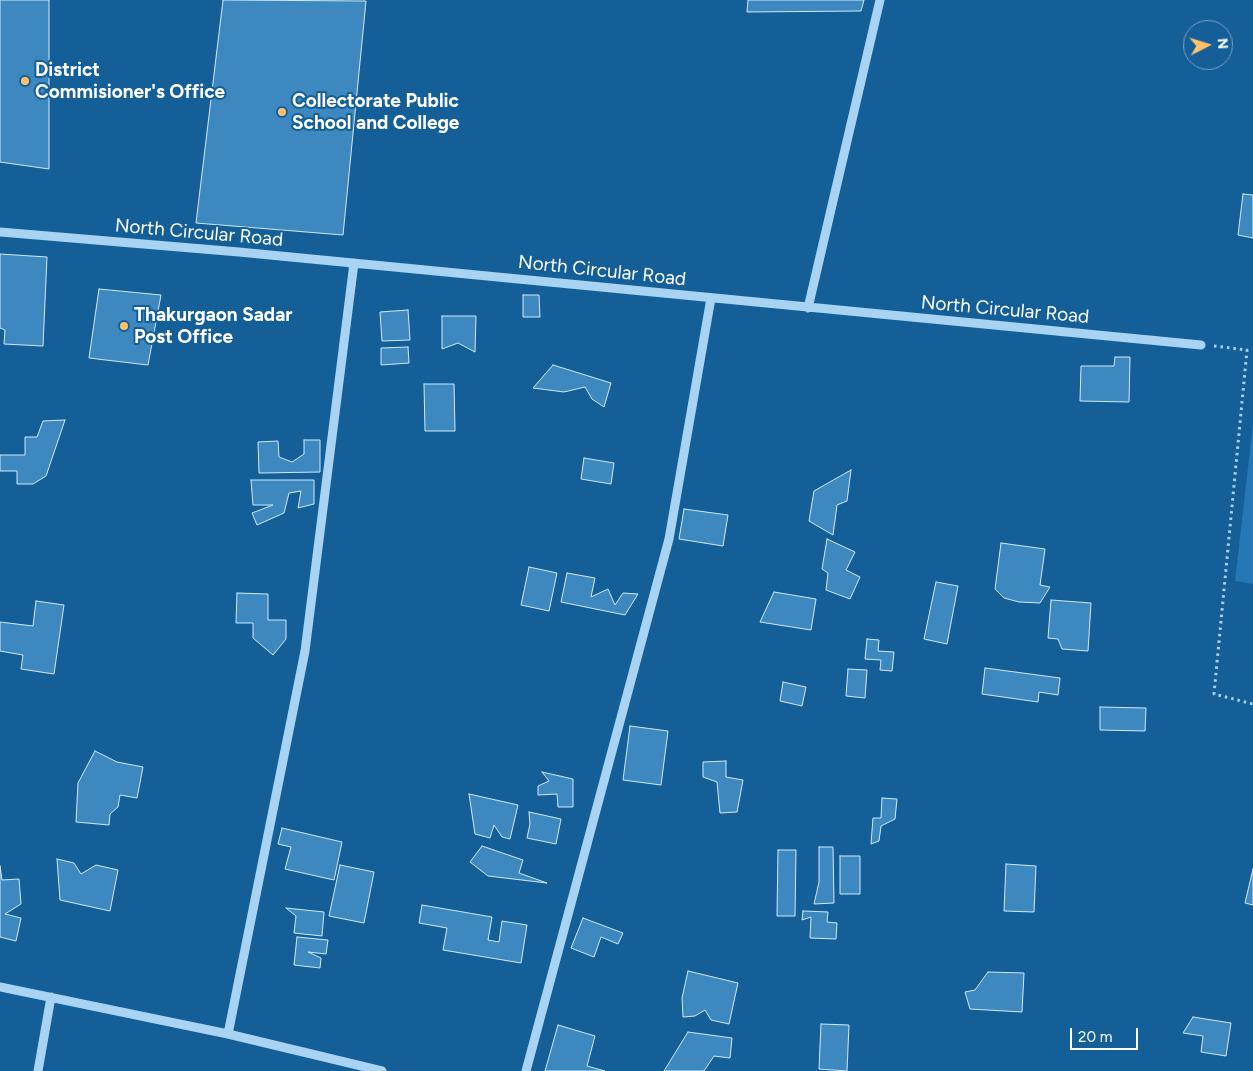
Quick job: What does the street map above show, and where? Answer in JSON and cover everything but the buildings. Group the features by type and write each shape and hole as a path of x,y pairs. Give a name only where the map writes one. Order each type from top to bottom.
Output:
{"street":[{"path":"808,308 880,0"},
{"name":"North Circular Road","path":"0,232 1201,345"},
{"path":"228,1034 305,651 354,264"},
{"path":"526,1071 668,540 711,298"},
{"path":"0,987 228,1034 382,1071"},
{"path":"38,1071 51,997"}],"path":[{"path":"1201,345 1247,350 1214,694 1253,704"}],"shaded area":[{"path":"1253,424 1253,584 1235,581"}],"place":[{"name":"District Commisioner's Office","path":"25,81"},
{"name":"Collectorate Public School and College","path":"282,112"},
{"name":"Thakurgaon Sadar Post Office","path":"124,326"}]}
